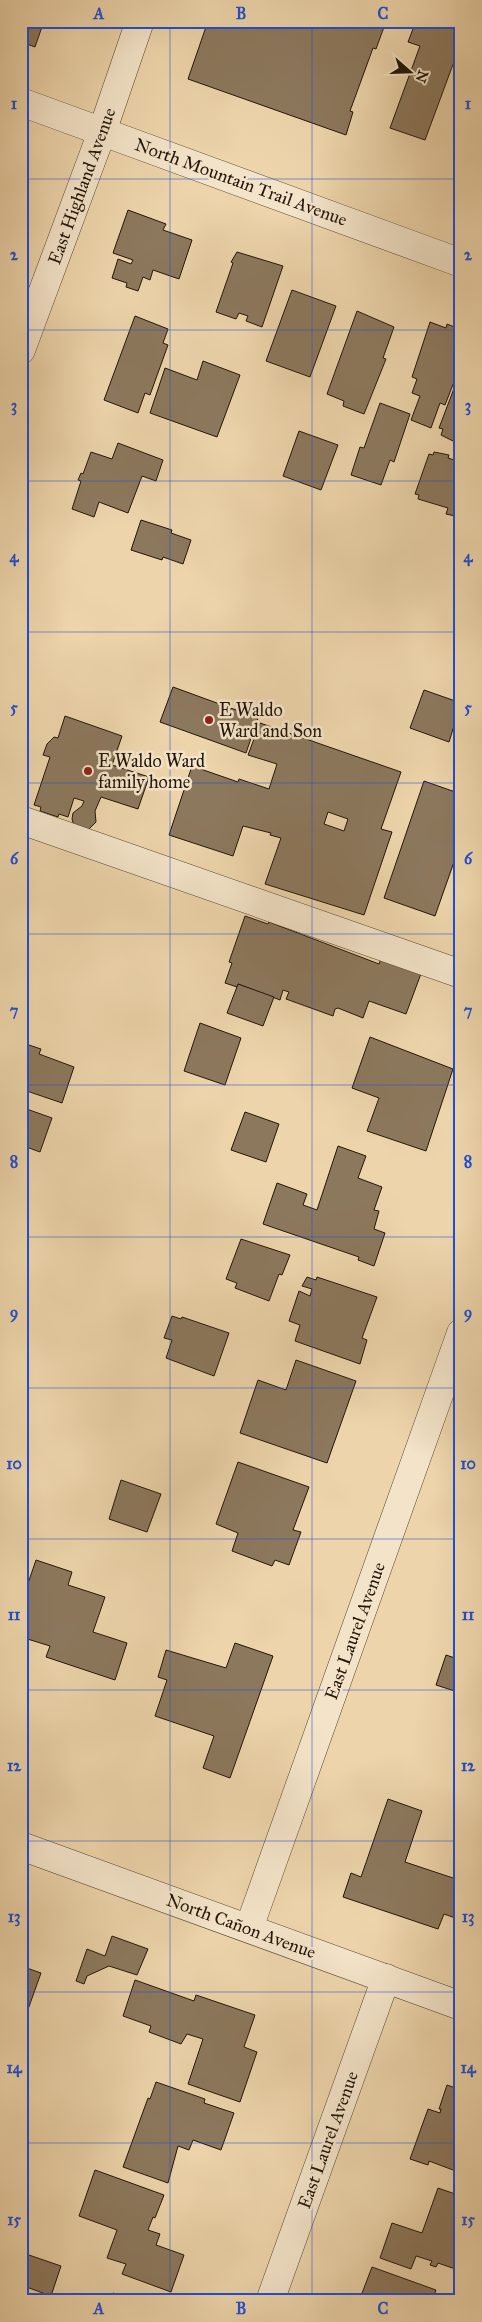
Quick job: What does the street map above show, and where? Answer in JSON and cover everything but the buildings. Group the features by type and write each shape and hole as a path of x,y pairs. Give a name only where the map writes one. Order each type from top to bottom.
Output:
{"street":[{"name":"East Highland Avenue","path":"21,350 102,132 140,21"},
{"name":"North Mountain Trail Avenue","path":"21,102 461,263"},
{"path":"21,820 461,974"},
{"name":"East Laurel Avenue","path":"249,1928 461,1333"},
{"name":"North Cañon Avenue","path":"21,1846 461,2006"},
{"name":"East Laurel Avenue","path":"270,2301 386,1978"}],"place":[{"name":"E Waldo Ward and Son","path":"209,720"},
{"name":"E Waldo Ward family home","path":"88,771"}]}
